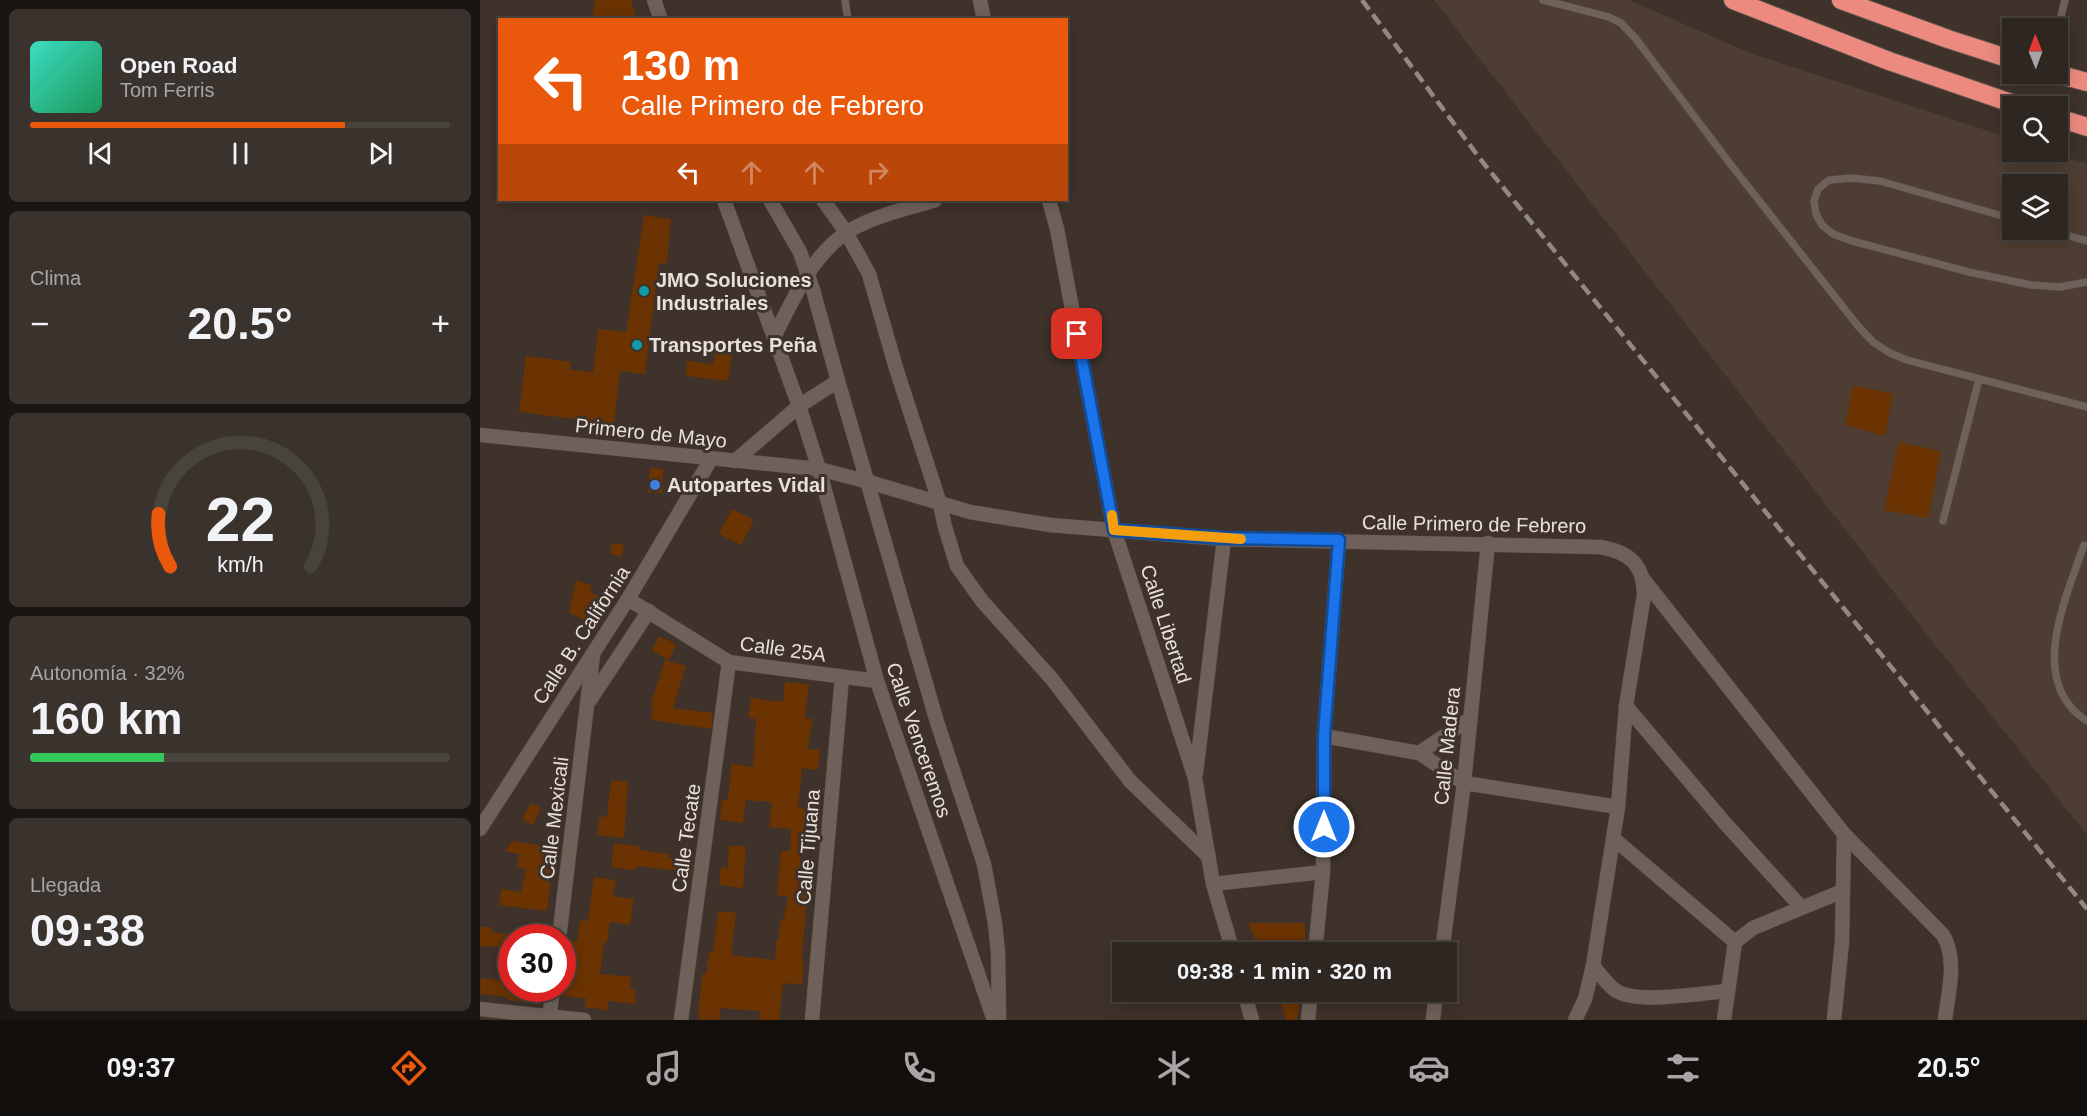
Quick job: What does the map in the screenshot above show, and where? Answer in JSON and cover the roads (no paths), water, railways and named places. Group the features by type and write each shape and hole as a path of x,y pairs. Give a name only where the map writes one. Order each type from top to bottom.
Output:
{"highway":[{"path":"1733,0 1888,61 2002,100"},
{"path":"1841,0 2002,56"},
{"path":"2068,77 2087,82"},
{"path":"2068,121 2087,127"}],"street":[{"path":"654,0 660,18"},
{"path":"980,0 984,18"},
{"path":"724,201 799,406 819,469"},
{"path":"771,201 800,252 807,273 937,722 984,864 996,933 999,1020"},
{"path":"824,201 846,232 869,274 876,293 896,368 940,504 957,566 982,602 1052,679 1130,781 1209,857"},
{"path":"774,337 807,273 846,232 879,217 932,201"},
{"name":"Calle Libertad","path":"1049,201 1057,229 1114,530 1195,778 1213,884 1230,942"},
{"path":"735,461 799,406 838,381"},
{"name":"Primero de Mayo","path":"480,435 819,469"},
{"name":"Calle B. California","path":"480,829 628,599 711,459"},
{"name":"Calle Primero de Febrero","path":"819,469 970,512 1050,525 1224,538 1600,547 1616,550 1629,559 1638,568 1644,580"},
{"name":"Calle Venceremos","path":"819,469 877,681 994,1020"},
{"path":"1195,778 1224,538"},
{"path":"1316,942 1323,872 1324,736 1339,540"},
{"name":"Calle Madera","path":"1443,942 1464,783 1488,543"},
{"path":"1575,1020 1585,999 1593,966 1618,807 1626,706 1644,595 1644,580"},
{"path":"1644,580 1844,834 1887,880 1928,918 1948,944 1951,963 1945,1020"},
{"name":"Calle 25A","path":"628,599 729,662 877,681"},
{"name":"Calle Mexicali","path":"587,704 649,611"},
{"name":"Calle Mexicali","path":"561,924 594,650"},
{"name":"Calle Tecate","path":"681,1020 729,662"},
{"name":"Calle Tijuana","path":"812,1020 842,677"},
{"path":"1626,706 1724,822 1801,907"},
{"path":"1419,753 1470,719"},
{"path":"1324,736 1419,753 1464,783 1618,807"},
{"path":"1834,1020 1842,942 1844,834"},
{"path":"1613,838 1735,942"},
{"path":"1213,884 1323,872"},
{"path":"1724,1020 1735,942 1753,928 1843,891"},
{"path":"1593,966 1616,990 1627,996 1644,998 1728,991"},
{"path":"549,1018 551,1002"},
{"path":"1247,1002 1252,1020"},
{"path":"1308,1020 1310,1002"},
{"path":"1433,1020 1435,1002"},
{"path":"480,1009 584,1020"}],"lane":[{"path":"845,0 848,18"},
{"path":"1544,0 1609,17 1622,23 1805,261 1873,342 1907,360 2087,407"},
{"path":"2060,18 2065,0"},
{"path":"2002,216 1880,181 1852,178 1829,180 1818,189 1814,201 1816,214 1822,225 1833,234 1851,241 1969,272 2031,285 2060,287 2087,282"},
{"path":"2068,236 2087,241"},
{"path":"1943,521 1979,379"},
{"path":"2087,535 2058,621 2054,643 2054,663 2064,699 2087,721"}],"railway":[{"path":"1362,0 1481,160 2087,909"}],"place":[{"name":"JMO Soluciones Industriales","path":"644,291"},
{"name":"Transportes Peña","path":"637,345"},
{"name":"Autopartes Vidal","path":"655,485"}]}
